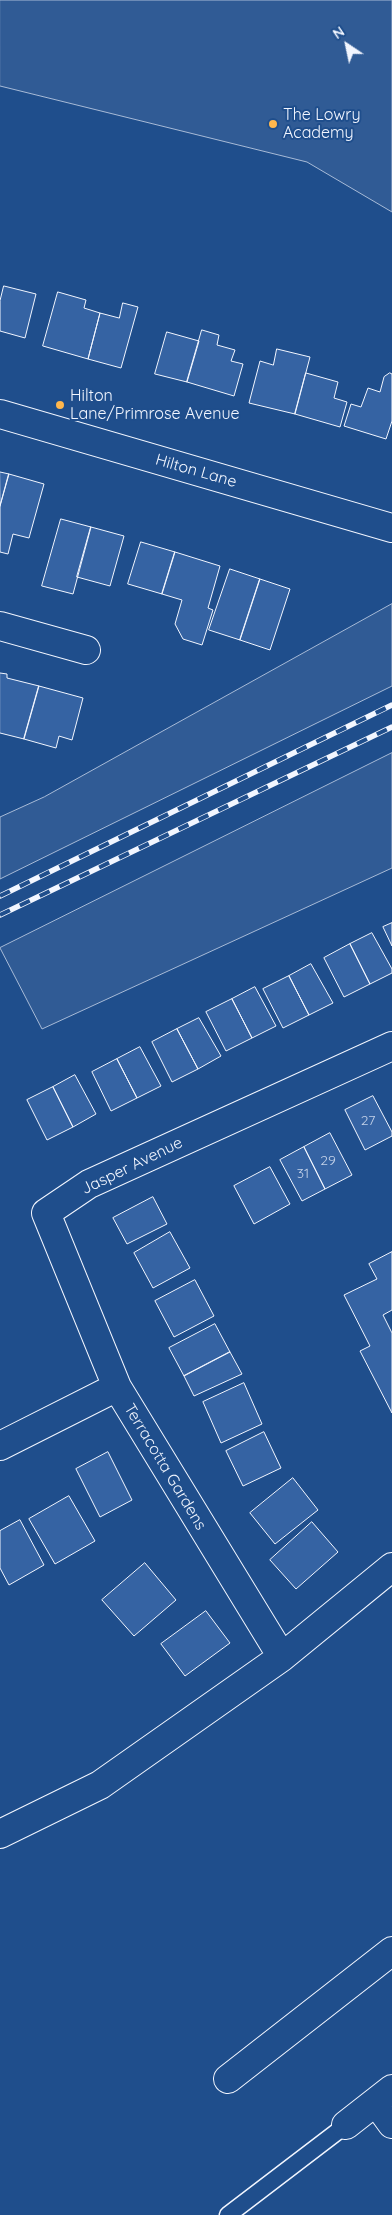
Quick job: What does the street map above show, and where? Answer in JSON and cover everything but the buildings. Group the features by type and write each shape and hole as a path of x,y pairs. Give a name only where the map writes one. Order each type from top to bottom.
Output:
{"street":[{"name":"Hilton Lane","path":"0,414 392,528"},
{"path":"0,626 86,650"},
{"name":"Jasper Avenue","path":"117,1387 46,1213 90,1184 392,1046"},
{"name":"Terracotta Gardens","path":"0,1446 117,1387 282,1657"},
{"path":"0,1834 100,1785 282,1657 392,1567"},
{"path":"228,2079 392,1951"},
{"path":"346,2124 384,2096 392,2124"}],"lane":[{"path":"228,2215 346,2124"}],"shaded area":[{"name":"The Lowry Academy","path":"0,0 392,0 392,212 307,162 0,86"},
{"path":"392,604 392,686 0,879 0,817 44,797"},
{"path":"392,753 392,868 42,1029 0,948"}],"railway":[{"path":"0,896 392,705"},
{"path":"0,915 392,727"}],"place":[{"name":"The Lowry Academy","path":"273,124"},
{"name":"Hilton Lane/Primrose Avenue","path":"60,405"}]}
